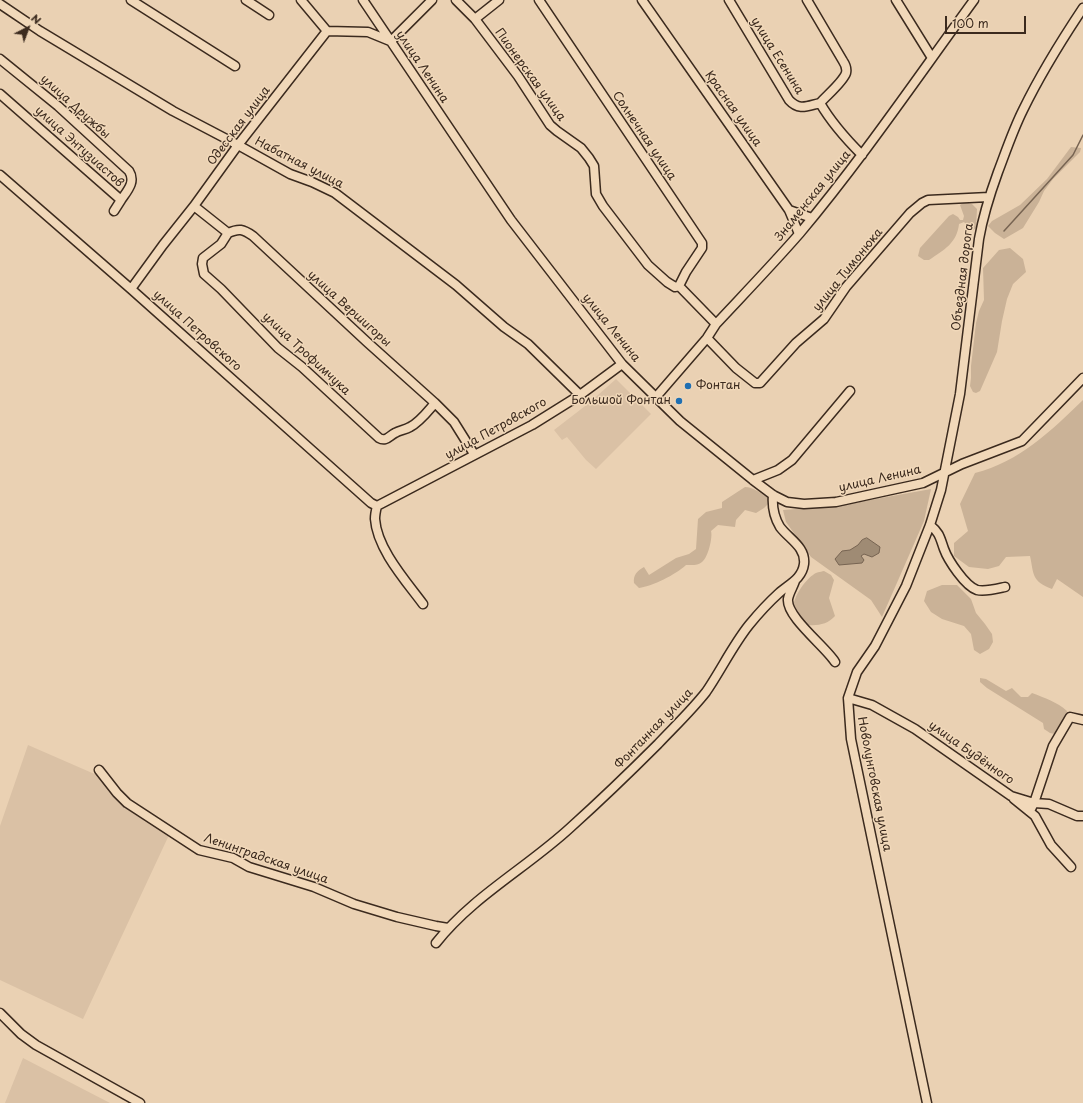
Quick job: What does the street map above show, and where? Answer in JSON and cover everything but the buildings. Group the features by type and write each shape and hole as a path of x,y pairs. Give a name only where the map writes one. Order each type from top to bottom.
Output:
{"street":[{"path":"131,0 235,66"},
{"path":"246,0 269,15"},
{"path":"301,0 327,31 368,32 391,41 432,0"},
{"name":"улица Ленина","path":"363,0 511,220 622,364 680,421 753,480 787,502 804,504 836,502 923,484 944,474"},
{"name":"Пионерская улица","path":"456,0 475,19 518,76 550,125 557,132 577,145 589,158 594,166 596,194 603,206 648,265 667,282 675,287 679,286 716,324"},
{"path":"475,19 499,0"},
{"name":"Солнечная улица","path":"539,0 702,243 702,248 686,272 679,286"},
{"name":"Красная улица","path":"642,0 789,210 799,234"},
{"name":"улица Есенина","path":"728,0 789,100 798,107 820,102"},
{"path":"807,0 846,68 846,73 841,80 820,102 845,138 862,155"},
{"path":"896,0 932,58"},
{"name":"Знаменская улица","path":"656,397 716,324 812,218 862,155 974,0"},
{"name":"Набатная улица","path":"0,4 148,96 290,174 312,182 334,193 456,285 504,327 528,344 580,395"},
{"name":"Объездная дорога","path":"944,474 960,394 982,220 1010,140 1022,112 1036,84 1060,43 1083,8"},
{"name":"Одесская улица","path":"132,289 238,145 327,31"},
{"name":"улица Дружбы","path":"0,59 58,106 129,171 132,176"},
{"name":"улица Энтузиастов","path":"0,94 121,200 130,187 132,176"},
{"name":"улица Петровского","path":"0,174 376,506 532,425 580,395 622,364"},
{"name":"улица Тимонюка","path":"706,338 736,368 755,384 760,383 796,343 824,319 846,287 910,213 922,203 928,200 989,197"},
{"path":"114,210 121,200"},
{"path":"194,206 228,233"},
{"path":"789,210 812,218"},
{"name":"улица Вершигоры","path":"228,233 240,229 245,230 253,236 367,342 436,403 454,422 474,454"},
{"name":"улица Трофимчука","path":"228,233 221,244 204,258 202,264 204,274 221,289 278,348 302,367 378,438 386,440 394,434 409,428 436,403"},
{"path":"944,474 962,464 1022,441 1083,378"},
{"path":"753,480 778,470 792,460 850,391"},
{"name":"Новолунговская улица","path":"927,1103 851,739 848,698 857,672 875,646 906,586 930,525 944,474"},
{"path":"773,494 772,505 775,517 780,526 799,547 804,558 802,572 795,581 788,599"},
{"path":"376,506 375,519 379,537 386,552 423,604"},
{"path":"930,525 940,536 944,550 968,584 978,590 1005,587"},
{"name":"Фонтанная улица","path":"436,943 448,928 570,829 642,760 706,692 748,626 782,590 795,581"},
{"path":"782,590 788,599 790,608 798,621 836,662"},
{"name":"улица Будённого","path":"848,698 872,705 915,729 1011,796 1034,803 1049,804 1077,816 1083,816"},
{"path":"1030,811 1053,746 1070,717 1083,720"},
{"name":"Ленинградская улица","path":"99,770 127,803 199,850 233,858 249,867 314,888 354,904 410,920 448,928"},
{"path":"1011,796 1035,816 1051,845 1071,867"},
{"path":"0,1013 21,1034 36,1045 140,1103"}],"shaded area":[{"path":"1071,147 1081,148 1080,152 1053,179 1044,191 1023,228 1004,239 995,233 988,226 992,221 1020,205 1047,179"},
{"path":"965,202 972,204 977,209 976,228 972,231 964,222 959,224 956,236 945,249 929,260 924,260 918,256 920,248 949,216 953,214 960,220 963,220 964,216 960,205"},
{"path":"1010,248 1023,259 1026,272 1013,284 1007,299 997,352 980,391 976,393 973,392 970,386 971,366 976,323 984,300 983,268 999,250"},
{"path":"616,379 651,414 596,469 586,460 567,437 562,440 554,430 589,403"},
{"path":"1083,400 1083,597 1057,579 1052,589 1040,583 1033,572 1030,556 1006,557 999,566 988,569 969,567 954,556 954,543 968,531 960,504 975,473 1006,461 1034,444"},
{"path":"745,487 754,489 763,494 768,498 769,503 756,513 745,510 736,520 735,527 718,525 711,531 710,547 704,560 699,564 686,565 670,576 645,587 639,588 634,583 636,574 644,567 649,575 676,558 689,554 696,549 698,519 706,512 722,508 722,502"},
{"path":"931,489 924,521 882,617 871,600 811,557 786,522 783,510 837,506"},
{"path":"867,538 880,547 879,553 872,557 864,554 861,556 864,560 862,563 839,565 835,559 842,551 850,550 858,545 862,540"},
{"path":"824,571 831,575 834,580 829,598 835,616 823,624 808,625 795,611 795,601 799,590 810,578 815,573"},
{"path":"942,585 957,585 971,599 976,613 992,634 993,642 989,649 980,654 974,650 971,634 964,626 942,619 931,612 924,601 927,591"},
{"path":"980,678 986,679 1006,691 1012,688 1021,697 1028,697 1032,693 1055,703 1067,711 1063,724 1055,734 1050,733 1044,729 1043,723 987,688 980,682"},
{"path":"28,745 106,779 104,782 108,791 169,835 83,1019 0,980 0,826"},
{"path":"23,1058 110,1103 5,1103"}],"waterway":[{"path":"1004,231 1073,155 1083,135"}],"place":[{"name":"Фонтан","path":"688,386"},
{"name":"Большой Фонтан","path":"679,401"}]}
